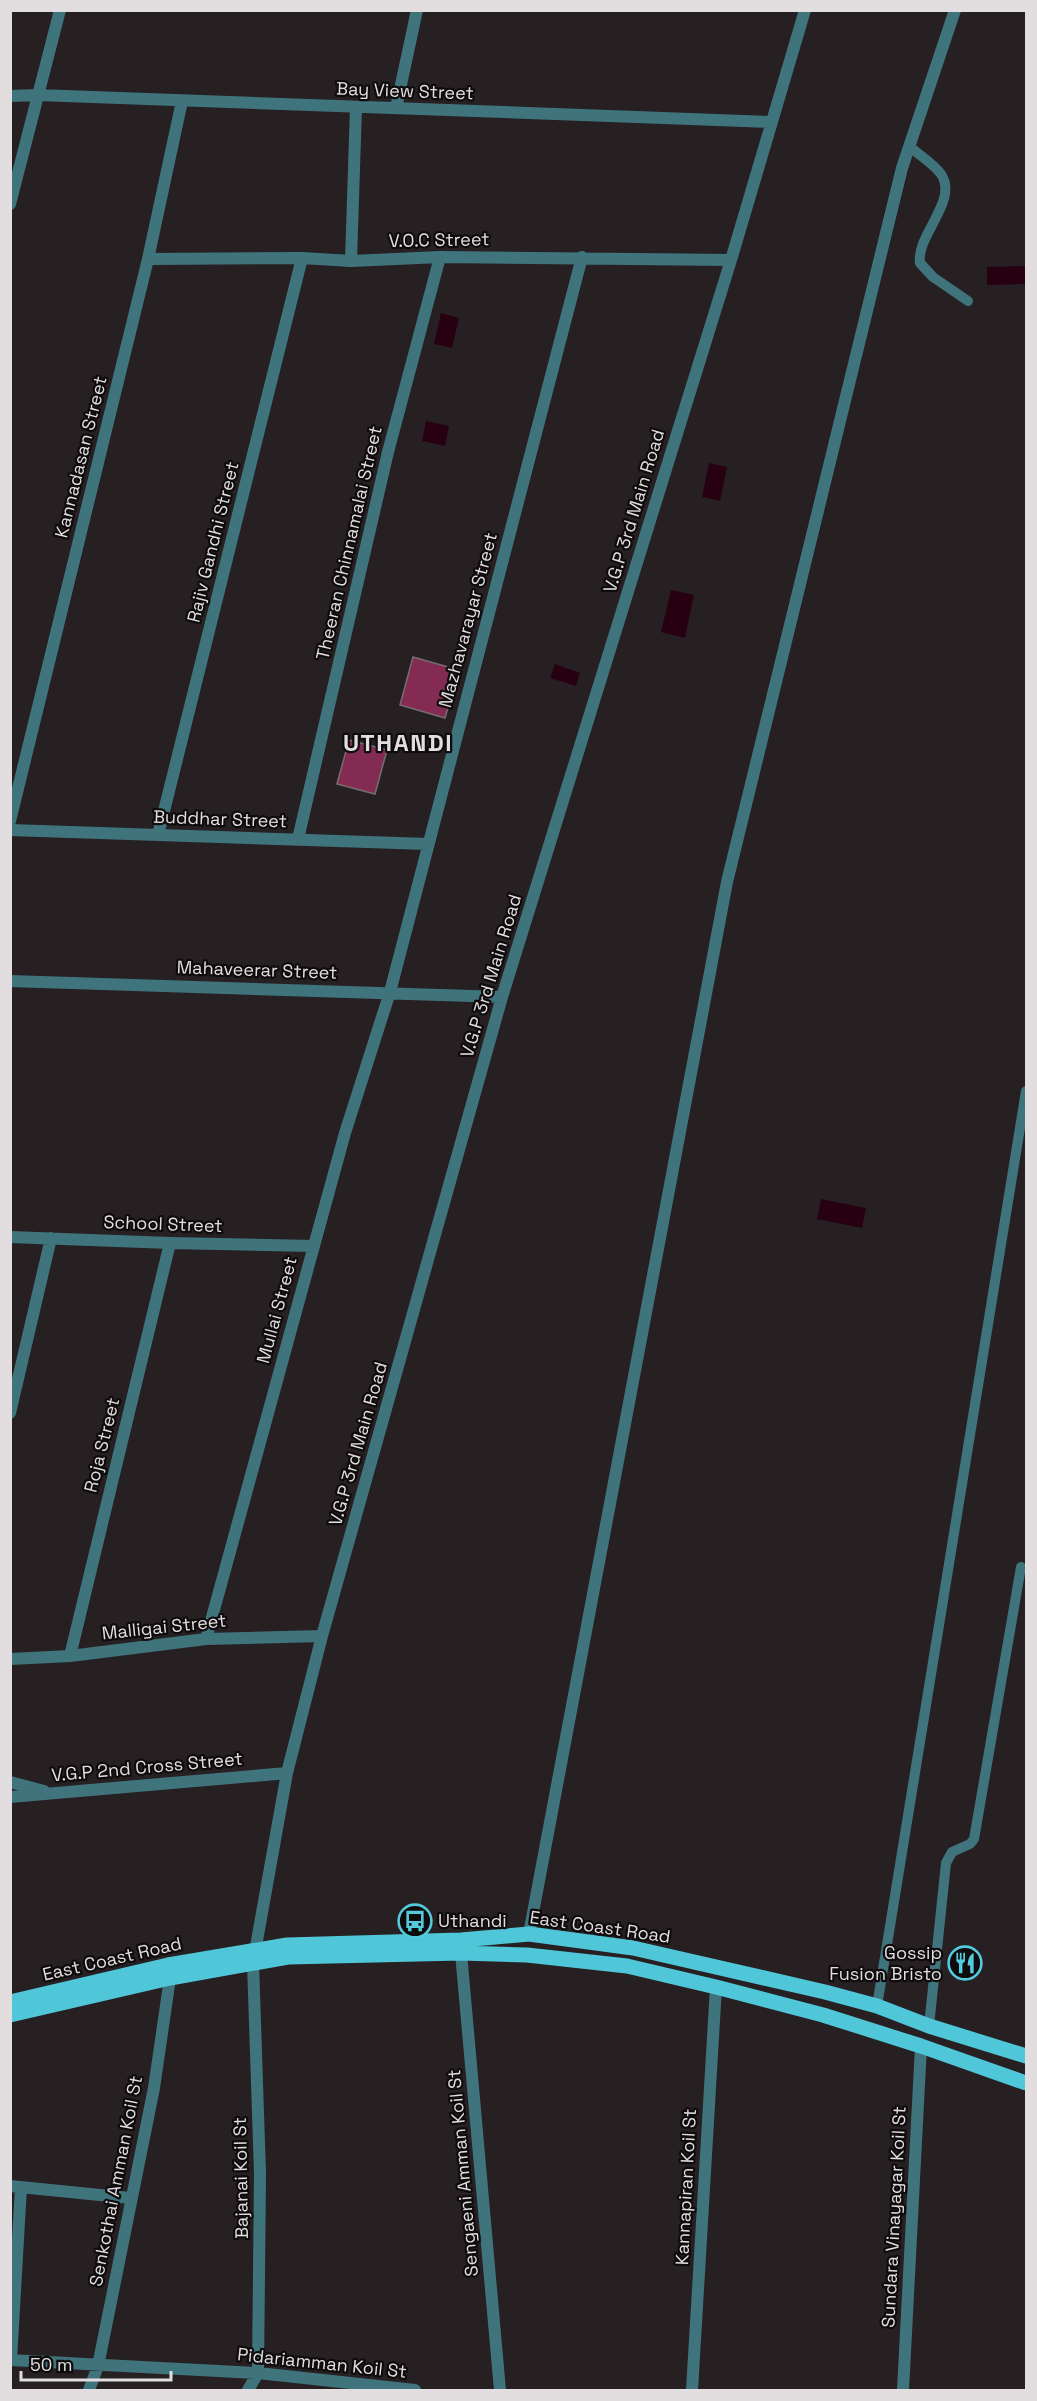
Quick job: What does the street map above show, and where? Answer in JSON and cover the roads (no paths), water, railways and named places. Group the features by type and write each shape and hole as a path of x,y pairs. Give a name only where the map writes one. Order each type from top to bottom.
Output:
{"main road":[{"name":"East Coast Road","path":"10,2015 171,1978 255,1956 287,1945 461,1940 529,1934 633,1948 825,1992 877,2006 929,2026 1026,2056"},
{"name":"East Coast Road","path":"10,2002 168,1965 255,1956 288,1958 461,1953 527,1955 627,1966 716,1986 921,2046 1026,2083"}],"street":[{"path":"10,204 60,10"},
{"path":"396,108 417,10"},
{"name":"V.G.P 3rd Main Road","path":"255,1956 287,1773 322,1636 502,997 731,260 805,10"},
{"path":"529,1934 727,882 902,168 955,10"},
{"name":"Bay View Street","path":"10,96 38,95 772,122"},
{"name":"Kannadasan Street","path":"10,821 148,260 182,100"},
{"path":"351,261 356,107"},
{"name":"V.O.C Street","path":"148,260 302,258 351,261 440,257 731,260"},
{"name":"Theeran Chinnamalai Street","path":"298,840 388,452 440,257"},
{"name":"Mazhavarayar Street","path":"390,992 582,257"},
{"name":"Rajiv Gandhi Street","path":"158,835 302,258"},
{"name":"Buddhar Street","path":"10,830 428,844"},
{"name":"Mahaveerar Street","path":"10,981 502,997"},
{"name":"Mullai Street","path":"206,1639 345,1133 390,992"},
{"name":"School Street","path":"10,1237 314,1246"},
{"path":"10,1413 51,1239"},
{"name":"Roja Street","path":"70,1656 170,1243"},
{"name":"Malligai Street","path":"10,1659 70,1656 206,1639 322,1636"},
{"name":"V.G.P 2nd Cross Street","path":"10,1797 287,1773"},
{"path":"10,1782 51,1794"},
{"name":"Sengaeni Amman Koil St","path":"461,1953 500,2391"},
{"name":"Bajanai Koil St","path":"248,2391 258,2373 261,2173 255,1956"},
{"name":"Senkothai Amman Koil St","path":"89,2391 98,2366 130,2198 154,2088 171,1978"},
{"name":"Kannapiran Koil St","path":"692,2391 716,1986"},
{"name":"Sundara Vinayagar Koil St","path":"903,2391 921,2046"},
{"path":"11,2360 16,2186 130,2198"},
{"name":"Pidariamman Koil St","path":"11,2360 258,2373 415,2391"}],"lane":[{"path":"909,146 941,175 945,192 944,202 921,248 920,263 933,277 968,301"},
{"path":"877,2006 1026,1091"},
{"path":"929,2026 946,1863 952,1852 970,1844 974,1839 1021,1567"}],"place":[{"name":"Uthandi","path":"415,1921"},
{"name":"Gossip Fusion Bristo","path":"965,1963"}],"district":[{"name":"UTHANDI","path":"398,743"}]}
